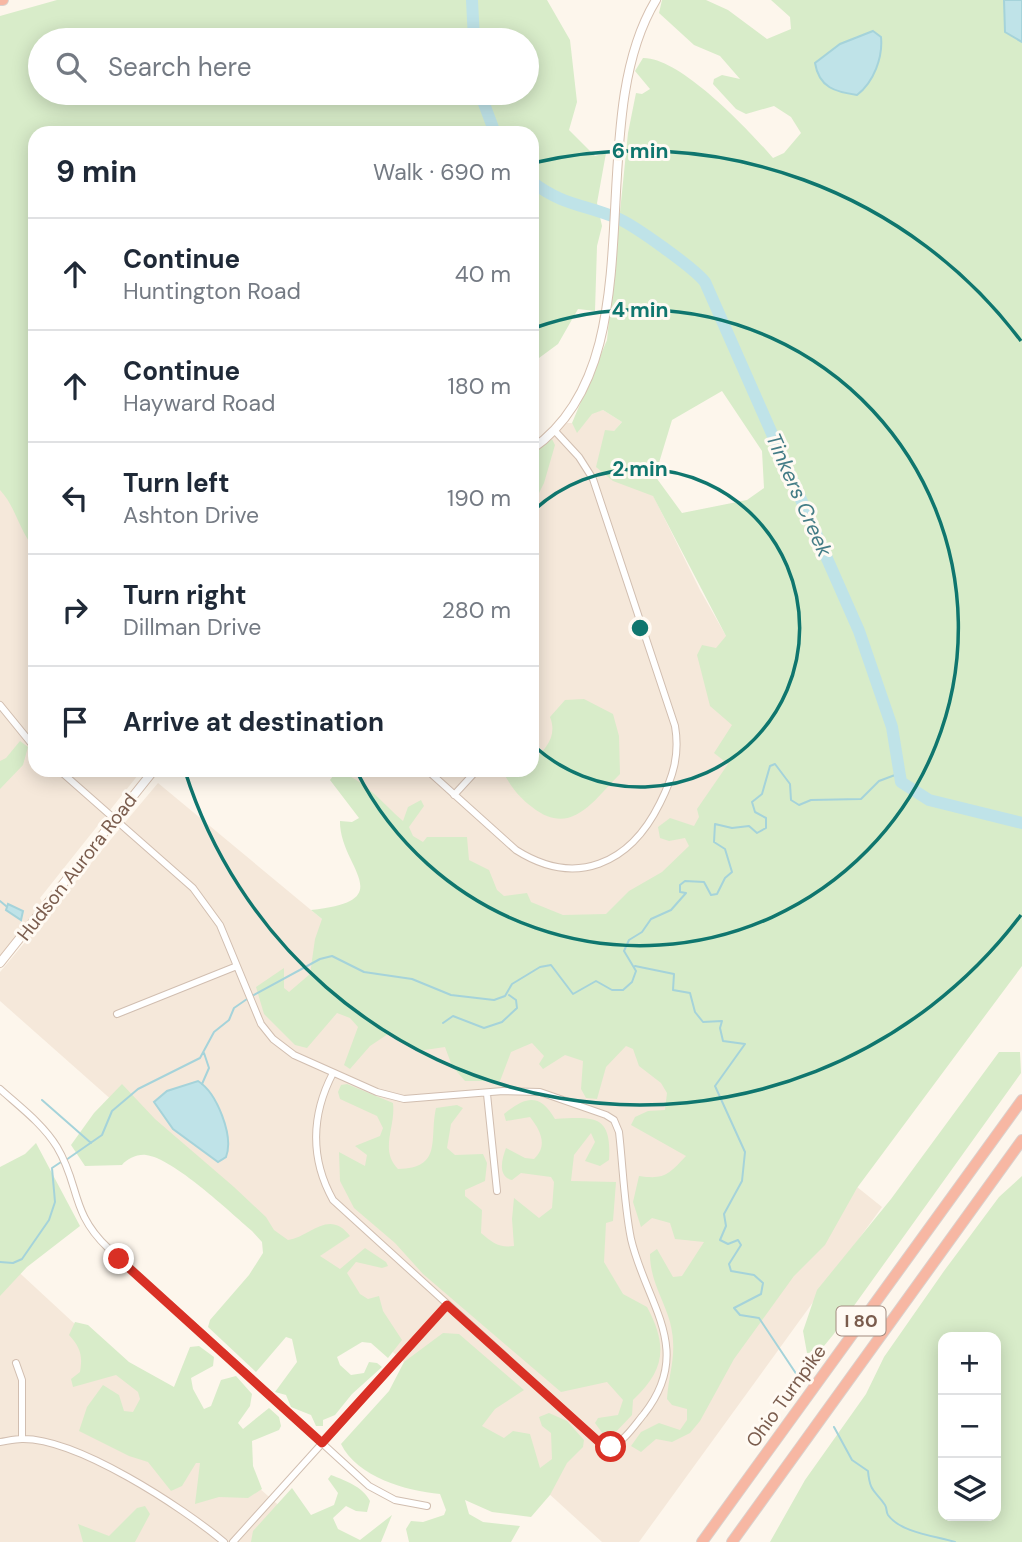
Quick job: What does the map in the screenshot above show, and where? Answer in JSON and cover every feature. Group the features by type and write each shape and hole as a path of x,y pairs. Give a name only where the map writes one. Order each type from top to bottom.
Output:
{"highway":[{"name":"Ohio Turnpike","path":"702,1542 1022,1100"},
{"name":"I 80","path":"732,1542 1022,1140"}],"street":[{"path":"539,444 555,431 586,382 598,347 625,85 632,50 656,0"},
{"path":"435,777 530,859 564,869 582,868 614,858 632,846 650,823 673,774 677,758 674,723 593,479 579,457 555,431"},
{"path":"0,705 28,739"},
{"path":"67,777 194,888 209,906 261,1024 273,1039 294,1055 377,1093 404,1099 540,1092 596,1110 611,1118 617,1125 631,1237 641,1270 663,1320 667,1361 657,1395 621,1442 610,1447 605,1446 341,1210 325,1186 317,1160 315,1135 319,1111 332,1073"},
{"name":"Hudson Aurora Road","path":"0,963 148,777"},
{"path":"454,795 471,777"},
{"path":"117,1014 237,966"},
{"path":"0,1089 44,1129 64,1162 79,1210 99,1240 378,1492 395,1500 428,1506"},
{"path":"487,1094 497,1191"},
{"path":"233,1542 447,1305"},
{"path":"16,1363 22,1380 22,1438"},
{"path":"0,1442 22,1438 71,1452 126,1476 169,1501 223,1542"}],"shaded area":[{"path":"603,410 622,422 614,431 643,475 700,590 786,742 594,976 882,1207 639,1542 602,1542 263,1234 0,1001 0,972 158,783 346,939 420,854 332,777 539,777 539,448 567,423 572,423 577,432 592,413"},
{"path":"0,472 28,496 28,777 136,777 40,898 43,904 0,963"},
{"path":"10,1264 320,1542 0,1542 0,1275"}],"green space":[{"path":"57,0 547,0 570,40 577,102 569,130 595,156 606,153 597,203 602,226 597,246 595,311 578,309 558,344 539,358 539,126 28,126 28,539 0,490 0,16"},
{"path":"662,0 706,0 728,10 767,39 791,29 790,17 771,0 1004,0 1005,32 1022,42 1022,966 857,1188 825,1245 794,1276 734,1359 700,1421 690,1433 672,1442 656,1439 641,1452 631,1446 641,1432 659,1423 680,1430 687,1420 687,1409 672,1405 667,1399 673,1353 672,1333 654,1281 650,1254 657,1249 673,1277 682,1276 704,1242 675,1239 670,1223 652,1218 641,1227 633,1202 639,1176 655,1177 666,1174 686,1156 631,1125 635,1117 648,1111 665,1110 667,1093 661,1083 639,1066 633,1049 626,1046 606,1067 597,1099 586,1098 581,1089 583,1061 565,1055 543,1069 539,1064 544,1056 532,1043 511,1052 500,1081 465,1081 452,1066 445,1047 418,1051 388,1034 370,1046 350,1069 344,1065 358,1027 350,1018 337,1013 307,1048 295,1045 264,1014 256,987 284,968 284,988 289,992 310,974 315,939 322,919 311,910 354,899 360,890 359,879 342,838 340,821 352,822 359,818 330,780 332,777 354,779 403,821 408,807 421,800 424,806 409,827 413,836 423,842 427,837 467,837 469,860 489,870 497,890 504,896 527,893 531,902 563,915 606,914 629,891 662,872 689,846 685,838 669,841 660,838 658,827 670,818 694,826 699,817 697,809 728,764 714,753 732,725 710,706 697,655 702,645 716,648 726,636 653,496 613,481 596,467 605,430 614,431 622,422 603,410 592,414 577,433 572,423 607,340 628,133 636,93 642,94 650,89 635,71 643,58 676,69 694,82 748,130 773,158 784,153 801,133 791,117 774,106 746,114 736,109 713,84 714,79 722,75 740,79 720,56 694,45 659,13","holes":["722,391 762,451 764,488 747,500 682,513 655,476 672,420"]},
{"path":"552,439 555,445 539,493 539,449"},
{"path":"584,699 613,714 619,736 620,774 580,812 558,819 546,816 523,800 506,777 539,777 539,756 551,737 550,717 565,700"},
{"path":"20,741 28,747 23,765 0,789 0,761 6,758"},
{"path":"999,1052 1020,1052 1021,1073 833,1335 819,1352 807,1353 803,1331 817,1290 891,1199"},
{"path":"122,1084 155,1119 234,1187 266,1217 274,1230 288,1240 319,1226 335,1224 350,1236 320,1256 340,1269 365,1248 386,1262 388,1266 382,1268 356,1262 347,1273 360,1294 368,1299 379,1296 383,1311 402,1340 388,1358 371,1343 362,1342 337,1357 340,1365 351,1375 364,1373 369,1362 382,1367 352,1394 335,1415 323,1420 323,1426 316,1426 311,1415 291,1407 286,1395 275,1392 297,1362 292,1339 286,1337 256,1372 208,1327 210,1320 249,1275 263,1253 262,1242 201,1187 171,1165 143,1155 132,1157 122,1165 85,1166 71,1145 94,1113"},
{"path":"347,1084 393,1103 389,1146 392,1162 398,1169 422,1164 428,1158 433,1141 436,1108 457,1105 463,1108 451,1124 447,1148 455,1155 483,1154 487,1163 485,1181 465,1190 465,1196 482,1210 481,1233 504,1246 514,1246 514,1198 539,1218 552,1208 554,1182 551,1177 521,1173 512,1180 504,1175 502,1162 506,1148 525,1158 534,1159 542,1144 540,1133 530,1117 506,1121 504,1114 519,1104 532,1100 544,1105 555,1119 590,1119 604,1126 609,1145 609,1160 600,1166 585,1161 595,1142 591,1133 574,1155 571,1181 616,1182 613,1221 606,1223 604,1262 623,1294 647,1307 654,1321 660,1346 660,1357 652,1378 633,1400 632,1415 611,1437 603,1434 595,1423 598,1418 618,1415 623,1400 607,1382 561,1392 423,1274 395,1243 354,1208 340,1181 339,1152 365,1166 367,1155 355,1146 380,1136 383,1128 377,1116 340,1099 338,1092 341,1085"},
{"path":"36,1143 80,1226 27,1267 0,1296 0,1167 25,1154"},
{"path":"1022,1176 1022,1542 770,1542 805,1480 866,1394 884,1357 999,1197"},
{"path":"75,1322 88,1325 129,1362 174,1387 190,1347 199,1346 214,1357 213,1366 191,1378 193,1389 204,1409 211,1406 221,1380 236,1376 252,1394 250,1406 238,1423 243,1429 269,1408 279,1417 279,1430 252,1441 253,1466 262,1489 248,1498 219,1497 195,1504 200,1463 196,1463 182,1486 171,1491 148,1462 129,1456 79,1431 87,1407 103,1385 119,1395 124,1411 133,1412 140,1399 138,1392 116,1375 73,1387 71,1379 80,1372 81,1361 78,1347 69,1335"},
{"path":"443,1333 459,1334 524,1390 495,1409 482,1426 504,1438 513,1431 530,1434 540,1468 552,1459 551,1433 542,1426 539,1417 549,1413 567,1421 584,1440 583,1447 567,1463 550,1495 531,1517 492,1512 465,1500 469,1514 483,1522 520,1526 511,1542 409,1542 406,1529 411,1521 423,1522 444,1515 446,1510 440,1494 398,1486 370,1474 348,1456 341,1444 389,1391 404,1362"},
{"path":"331,1475 358,1488 370,1501 367,1512 346,1506 333,1518 338,1529 360,1540 392,1515 381,1542 251,1542 253,1531 292,1488 311,1515 334,1505 338,1493 328,1479"},
{"path":"145,1506 150,1514 135,1542 83,1542 78,1524 109,1536 137,1508"}],"water":[{"path":"1004,0 1022,0 1022,42 1005,32"},
{"path":"873,31 881,37 880,53 873,76 863,90 857,95 849,94 830,87 820,78 815,63 840,44"},
{"path":"8,904 23,911 21,920 6,910"},
{"path":"198,1081 212,1095 226,1127 226,1157 218,1162 173,1129 154,1102 167,1091"}],"waterway":[{"name":"Tinkers Creek","path":"472,0 473,28"},
{"name":"Tinkers Creek","path":"484,105 492,126"},
{"name":"Tinkers Creek","path":"539,187 564,200 625,222 677,257 705,282 859,631 892,727 901,782 929,800 1022,823"},
{"path":"252,996 320,959 332,956 364,972 412,979 451,995 494,1000 505,996 512,984 540,967 551,965 573,994 596,981 612,990 623,990 632,982 636,971 624,951 629,940 642,932 651,919 671,910 686,893 680,892 680,885 685,881 704,882 711,895 717,894 725,878 732,872 725,849 714,842 715,824 732,828 749,826 757,833 766,828 766,818 755,812 752,802 762,794 770,766 775,764 790,784 791,800 799,805 811,800 861,799 879,781 895,775"},
{"path":"0,901 6,906"},
{"path":"635,966 674,974 673,990 690,993 695,1012 703,1022 722,1021 720,1028 723,1041 745,1044 715,1086 745,1152 742,1181 724,1214 726,1226 720,1240 728,1244 738,1240 741,1245 729,1264 731,1271 754,1275 763,1283 761,1294 734,1308 740,1315 759,1318 799,1378"},
{"path":"443,1023 453,1016 484,1028 502,1022 517,1008 516,1000 509,995"},
{"path":"66,1160 102,1135 112,1111 138,1089 200,1058 214,1032 229,1020 234,1008 247,999"},
{"path":"202,1084 209,1068 204,1053"},
{"path":"42,1100 91,1143"},
{"path":"0,1262 13,1263 22,1259 49,1220 55,1202 52,1168 61,1162"},
{"path":"834,1427 852,1460 868,1471 872,1487 894,1521 910,1530 955,1542"}],"route":[{"path":"119,1259 322,1443 447,1305 599,1442 611,1447"}]}
